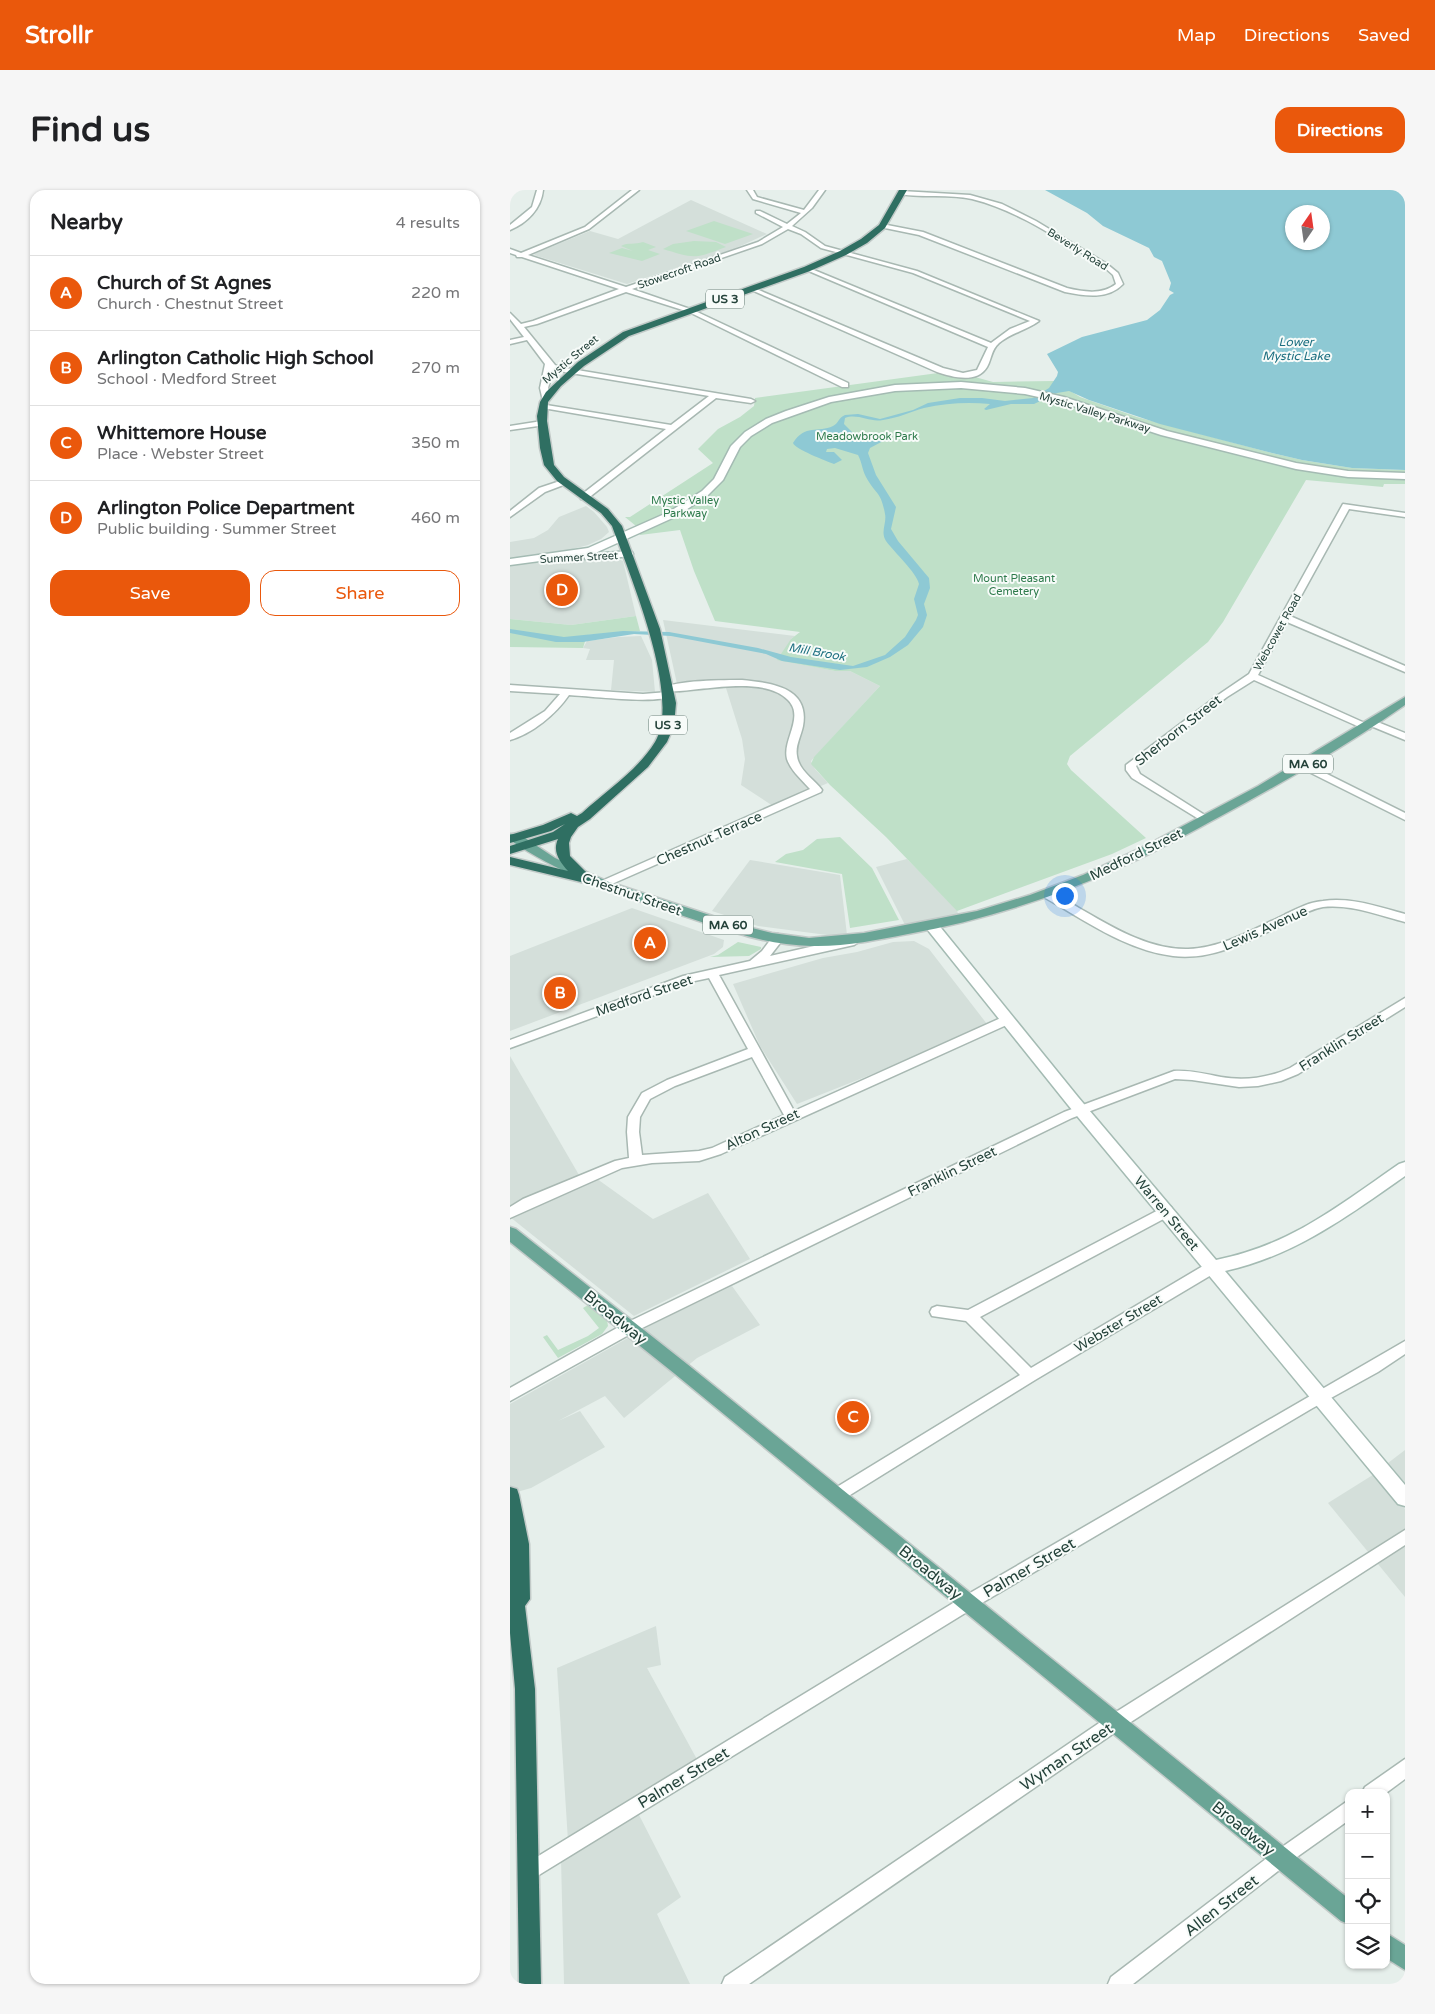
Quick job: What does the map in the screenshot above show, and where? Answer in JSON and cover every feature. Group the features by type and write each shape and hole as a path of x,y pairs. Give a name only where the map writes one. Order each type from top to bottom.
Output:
{"highway":[{"name":"Mystic Street","path":"526,846 558,835 586,816 644,764 661,742 669,723 670,711 656,634 622,538 614,521 563,482 548,463 542,423 544,402 552,390 573,372 620,338 646,326 807,269 843,253 864,241 882,226 902,191"},
{"name":"Mystic Street","path":"511,842 566,820 612,791"},
{"path":"585,879 564,859 562,850 565,836 586,816"},
{"name":"MA 60","path":"510,861 585,879"},
{"path":"510,1495 519,1550 521,1581 515,1624"},
{"path":"510,1577 525,1689 530,1984"}],"main road":[{"name":"Mystic Valley Parkway","path":"622,538 634,530 673,514 706,493 718,480 732,451 742,440 762,425 788,412 862,393 912,387 972,386 1036,393 1054,397 1156,431 1296,466 1348,474 1405,476"},
{"name":"Summer Street","path":"530,560 591,551 622,538"},
{"name":"Summer Street","path":"510,562 628,554"},
{"name":"Medford Street","path":"876,935 932,926 995,911 1046,894 1115,866 1305,766 1405,700"},
{"name":"Chestnut Street","path":"511,842 526,846 552,864 585,879 729,926 778,938 812,942 876,935"},
{"name":"Warren Street","path":"932,926 1080,1109 1405,1498"},
{"name":"Webster Street","path":"1213,1267 1246,1260 1291,1243 1311,1232 1405,1168"},
{"name":"Broadway","path":"510,1233 969,1602 1114,1723 1345,1910"},
{"path":"1390,1947 1405,1959"}],"street":[{"path":"510,228 533,210 537,204 540,190"},
{"path":"510,259 587,228 636,190"},
{"path":"750,190 755,198 805,212"},
{"name":"Stowecroft Road","path":"520,326 535,323 626,289 742,250 779,234 813,204 822,190"},
{"name":"Beverly Road","path":"882,226 921,233 1065,290 1098,293 1109,291 1120,284 1116,274 1105,264 1017,212 970,197 902,191"},
{"path":"752,289 940,370 957,375 973,374 980,370 984,366 986,355 992,346 1007,333 1036,321 915,272 823,247 803,233 758,212"},
{"path":"510,251 690,310 845,385"},
{"path":"807,269 992,346"},
{"path":"510,315 554,368 752,401"},
{"path":"510,342 528,338"},
{"path":"549,362 549,371 544,388 544,402 674,428"},
{"path":"584,497 715,395"},
{"path":"510,428 542,423"},
{"path":"510,515 544,489 563,482"},
{"name":"Webcowet Road","path":"1405,515 1346,506 1253,676 1369,725 1405,736"},
{"path":"1286,618 1405,669"},
{"name":"Sherborn Street","path":"1206,819 1136,776 1131,770 1131,765 1216,701 1253,676"},
{"name":"Chestnut Terrace","path":"601,885 817,790 796,768 793,762 791,749 799,724 799,710 794,700 784,693 770,687 736,682 668,692"},
{"path":"510,688 643,697 668,692"},
{"path":"510,738 550,711 566,692"},
{"path":"1305,766 1405,817"},
{"name":"Lewis Avenue","path":"1046,894 1135,942 1150,948 1175,952 1198,952 1222,947 1302,910 1323,904 1354,905 1405,918"},
{"name":"Medford Street","path":"510,1044 665,986 712,972 822,949 876,935"},
{"name":"Medford Street","path":"753,963 766,954 778,938"},
{"path":"712,972 791,1116"},
{"name":"Franklin Street","path":"510,1395 629,1328 1080,1109 1174,1075 1191,1074 1227,1082 1246,1083 1272,1080 1286,1075 1405,1002"},
{"name":"Alton Street","path":"510,1213 606,1169 636,1159 699,1156 716,1151 1007,1020"},
{"path":"636,1159 633,1132 634,1117 646,1096 671,1082 754,1051"},
{"path":"937,1312 970,1316 1166,1210"},
{"name":"Webster Street","path":"837,1496 1030,1376 1213,1267"},
{"path":"970,1316 1030,1376"},
{"name":"Palmer Street","path":"528,1872 969,1602 1319,1397 1373,1368 1405,1347"},
{"name":"Wyman Street","path":"732,1984 1114,1723 1405,1537"},
{"path":"1376,1789 1405,1768"},
{"name":"Allen Street","path":"1118,1984 1281,1858 1345,1812"}],"shaded area":[{"path":"691,200 767,234 734,249 627,284 534,255 590,231 618,239"},
{"path":"586,506 607,527 609,532 601,539 588,545 549,555 510,558 510,542 534,538 548,530 559,517"},
{"path":"613,557 623,561 636,616 571,625 510,619 510,565"},
{"path":"663,620 795,636 791,639 789,662 835,671 850,671 880,686 811,761 815,769 828,783 773,806 741,785 745,759 742,739 726,688 679,693"},
{"path":"641,636 652,660 655,692 611,690 614,660 586,660 590,649 583,648 587,641"},
{"path":"907,859 957,910 958,914 905,925 876,867"},
{"path":"750,860 840,875 847,935 827,935 758,926 712,911"},
{"path":"632,908 724,940 723,947 714,954 510,1031 510,956"},
{"path":"914,941 929,949 987,1024 908,1060 797,1104 760,1046 733,984 823,958 857,952 893,942"},
{"path":"510,1056 579,1175 510,1212"},
{"path":"593,1176 653,1219 708,1193 750,1259 634,1316 510,1217 510,1213"},
{"path":"732,1286 760,1325 697,1358 624,1418 605,1396 558,1421 580,1411 605,1447 531,1488 510,1494 510,1404 651,1325"},
{"path":"1405,1450 1405,1483 1388,1463"},
{"path":"1376,1473 1405,1509 1405,1597 1328,1503"},
{"path":"656,1626 661,1665 647,1668 699,1763 568,1841 557,1668"},
{"path":"638,1813 681,1897 657,1914 690,1984 564,1984 561,1859"}],"green space":[{"path":"714,221 753,234 725,244 686,231"},
{"path":"694,241 716,242 726,247 701,256 682,255 663,249 673,244"},
{"path":"643,242 656,247 648,250 660,254 642,261 609,253 622,248 633,251 621,246"},
{"name":"Mount Pleasant Cemetery","path":"938,373 975,377 993,382 1054,381 1080,397 1137,417 1272,453 1352,468 1405,470 1405,484 1384,484 1383,487 1306,480 1223,622 1208,642 1070,756 1067,764 1071,770 1146,838 1112,854 957,911 886,837 830,785 811,764 814,757 880,686 850,671 835,671 777,660 791,639 800,632 715,621 694,571 680,530 640,535 636,526 625,517 630,517 713,463 698,449 718,429 740,417 754,406 755,398"},
{"path":"636,616 640,631 587,635 583,648 510,647 510,619 571,625"},
{"path":"840,837 872,868 899,920 850,928 842,874 775,862 786,854 803,850 817,839"},
{"path":"738,942 761,947 761,949 749,956 710,957 718,955"},
{"path":"588,1305 607,1320 608,1326 602,1334 558,1358 543,1337 547,1335 558,1350 588,1336 599,1328 583,1308"}],"water":[{"name":"Lower Mystic Lake","path":"1045,190 1405,190 1405,470 1352,468 1272,453 1160,424 1089,400 1069,391 1057,393 1034,404 1011,404 986,410 984,409 990,404 957,403 924,408 878,421 850,417 845,418 844,424 853,433 877,436 885,440 870,448 868,453 876,475 896,507 891,529 898,541 929,578 930,588 924,604 927,615 923,627 908,645 890,657 867,667 840,670 782,661 766,654 671,636 634,634 583,642 556,642 510,633 510,629 564,637 623,631 669,632 758,648 791,657 853,666 885,655 905,637 916,620 918,615 914,599 919,584 917,579 884,538 885,517 882,501 866,477 858,455 835,448 827,449 826,452 834,452 842,460 834,464 818,458 795,446 793,443 802,433 833,426 845,415 858,414 880,419 913,410 928,403 960,398 1005,401 1033,398 1049,388 1057,376 1058,372 1047,354 1082,337 1147,320 1160,310 1170,295 1174,293 1169,290 1171,283 1162,261 1154,257 1149,248 1103,226 1087,213"}],"place":[{"name":"Arlington Police Department","path":"562,590"},
{"name":"Church of St Agnes","path":"650,943"},
{"name":"Arlington Catholic High School","path":"560,993"},
{"name":"Whittemore House","path":"853,1417"}],"park label":[{"name":"Meadowbrook Park","path":"867,436"}],"water label":[{"name":"Mill Brook","path":"817,652"}]}
